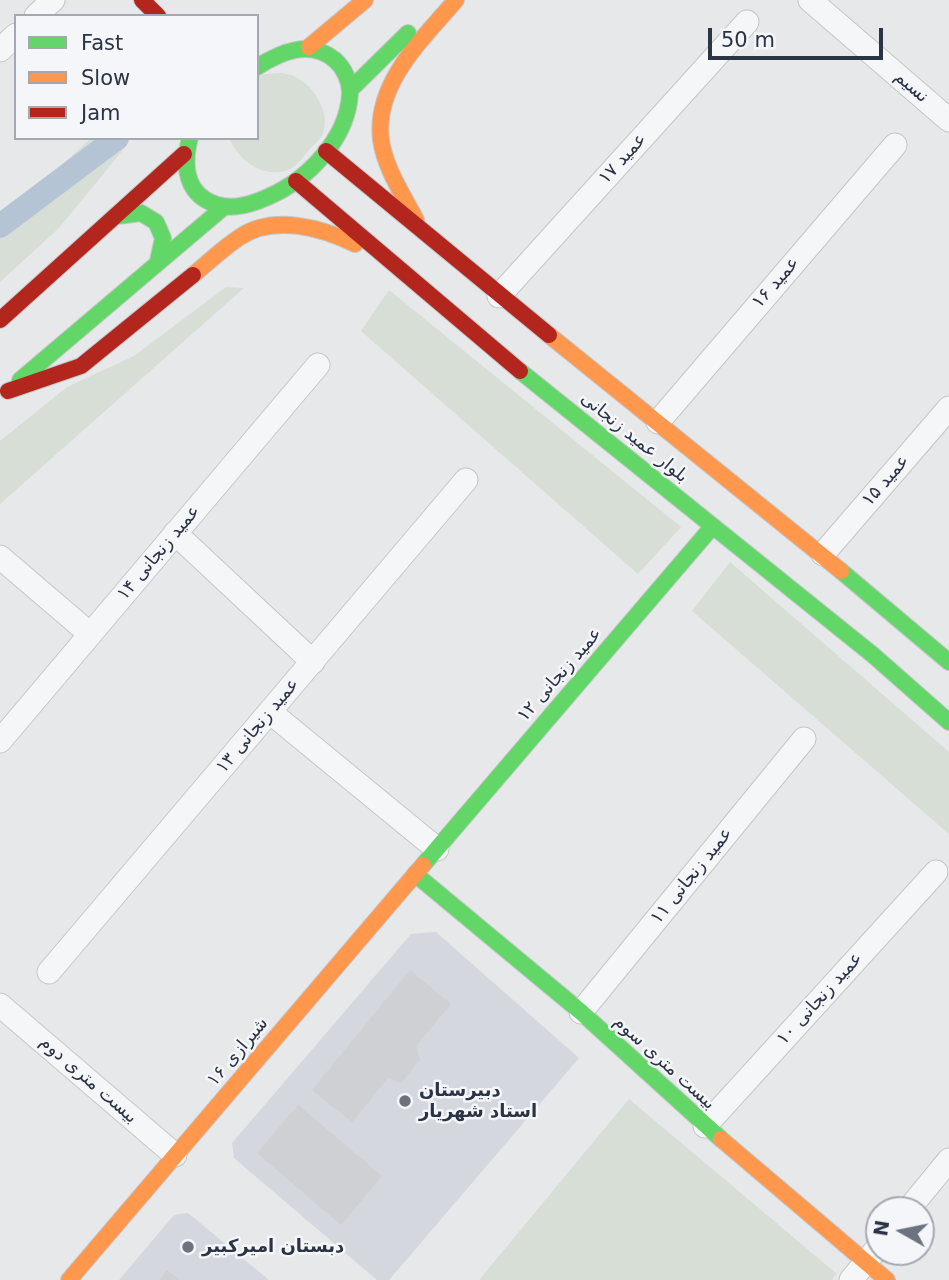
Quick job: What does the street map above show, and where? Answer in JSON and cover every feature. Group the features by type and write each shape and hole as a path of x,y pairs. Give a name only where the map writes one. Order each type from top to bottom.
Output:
{"main road":[{"path":"142,0 156,14"},
{"path":"364,23 367,0"},
{"path":"309,47 367,0"},
{"path":"350,90 400,40 451,0"},
{"path":"422,231 389,167 381,139 382,110 391,83 456,0"},
{"path":"380,37 400,40"},
{"path":"184,154 188,178 202,198 224,207 255,203 281,191 296,181 326,151 339,129 348,105 350,90 344,70 330,54 309,47 289,50 259,65"},
{"path":"0,320 184,154 189,140"},
{"name":"بلوار عمید زنجانی","path":"326,151 499,296 822,554 949,662"},
{"name":"بلوار عمید زنجانی","path":"296,181 544,391 873,655 949,722"},
{"path":"334,214 331,201 337,190 353,181 365,184"},
{"path":"4,394 224,207"},
{"path":"118,216 131,211 145,213 157,221 164,234 164,248 158,261"},
{"path":"4,394 81,366 226,247 242,235 267,226 301,224 333,233 396,265"},
{"name":"عمید زنجانی ۱۲","path":"437,849 713,526"},
{"name":"شیرازی ۱۶","path":"69,1280 437,849"},
{"name":"بیست متری سوم","path":"415,874 581,1012 705,1126 865,1249"}],"street":[{"path":"38,14 53,0"},
{"name":"نسیم","path":"810,0 949,120"},
{"name":"عمید ۱۷","path":"499,296 747,22"},
{"path":"0,50 14,37"},
{"name":"عمید ۱۶","path":"658,422 895,145"},
{"name":"عمید زنجانی ۱۴","path":"0,741 318,365"},
{"name":"عمید ۱۵","path":"822,554 949,408"},
{"name":"عمید زنجانی ۱۳","path":"49,972 466,480"},
{"path":"175,533 313,662"},
{"path":"0,557 90,634"},
{"path":"270,712 437,849"},
{"name":"عمید زنجانی ۱۱","path":"581,1012 804,739"},
{"name":"عمید زنجانی ۱۰","path":"705,1126 936,872"},
{"name":"بیست متری دوم","path":"0,1005 175,1155"},
{"path":"919,1196 949,1160"},
{"path":"851,1280 865,1263"}],"shaded area":[{"path":"282,73 303,82 315,94 325,118 321,137 295,166 280,172 262,170 246,161 230,140 259,140 259,76"},
{"path":"89,140 120,140 127,145 59,228 0,282 0,222"},
{"path":"226,287 244,288 0,504 0,441 67,387 134,356"},
{"path":"389,290 681,527 638,574 361,331"},
{"path":"730,562 949,752 949,834 692,611"},
{"name":"دبیرستان استاد شهریار","path":"436,932 579,1058 389,1280 377,1280 234,1158 232,1143 411,934"},
{"path":"629,1099 837,1274 832,1280 479,1280"},
{"name":"دبستان امیرکبیر","path":"188,1213 269,1280 119,1280 174,1215"}],"building":[{"path":"410,970 451,1004 416,1046 420,1060 401,1083 388,1078 352,1122 312,1090"},
{"path":"298,1105 382,1176 341,1225 257,1153"},
{"path":"167,1270 180,1280 159,1280"}],"waterway":[{"path":"0,226 114,140"}],"traffic: fast":[{"path":"350,90 408,33"},
{"path":"190,140 187,164 193,188 206,200 221,206 245,205 268,197 283,190 311,169 323,156 342,126 348,110 348,79 335,60 316,50 296,50 259,66"},
{"path":"20,380 224,207"},
{"path":"118,216 141,213 156,222 163,238 158,261"},
{"path":"520,371 873,655 949,722"},
{"path":"423,865 713,526"},
{"path":"841,571 949,662"},
{"path":"415,874 581,1012 721,1139"}],"traffic: slow":[{"path":"309,47 365,0"},
{"path":"416,220 386,161 381,140 381,119 385,100 404,63 456,0"},
{"path":"193,275 240,237 268,226 313,229 355,244"},
{"path":"549,335 841,571"},
{"path":"69,1280 423,865"},
{"path":"721,1139 887,1280"}],"traffic: jam":[{"path":"142,0 156,14"},
{"path":"326,151 549,335"},
{"path":"0,320 184,154"},
{"path":"296,181 520,371"},
{"path":"8,391 81,366 193,275"}],"place":[{"name":"دبیرستان استاد شهریار","path":"405,1101"},
{"name":"دبستان امیرکبیر","path":"188,1247"}]}
